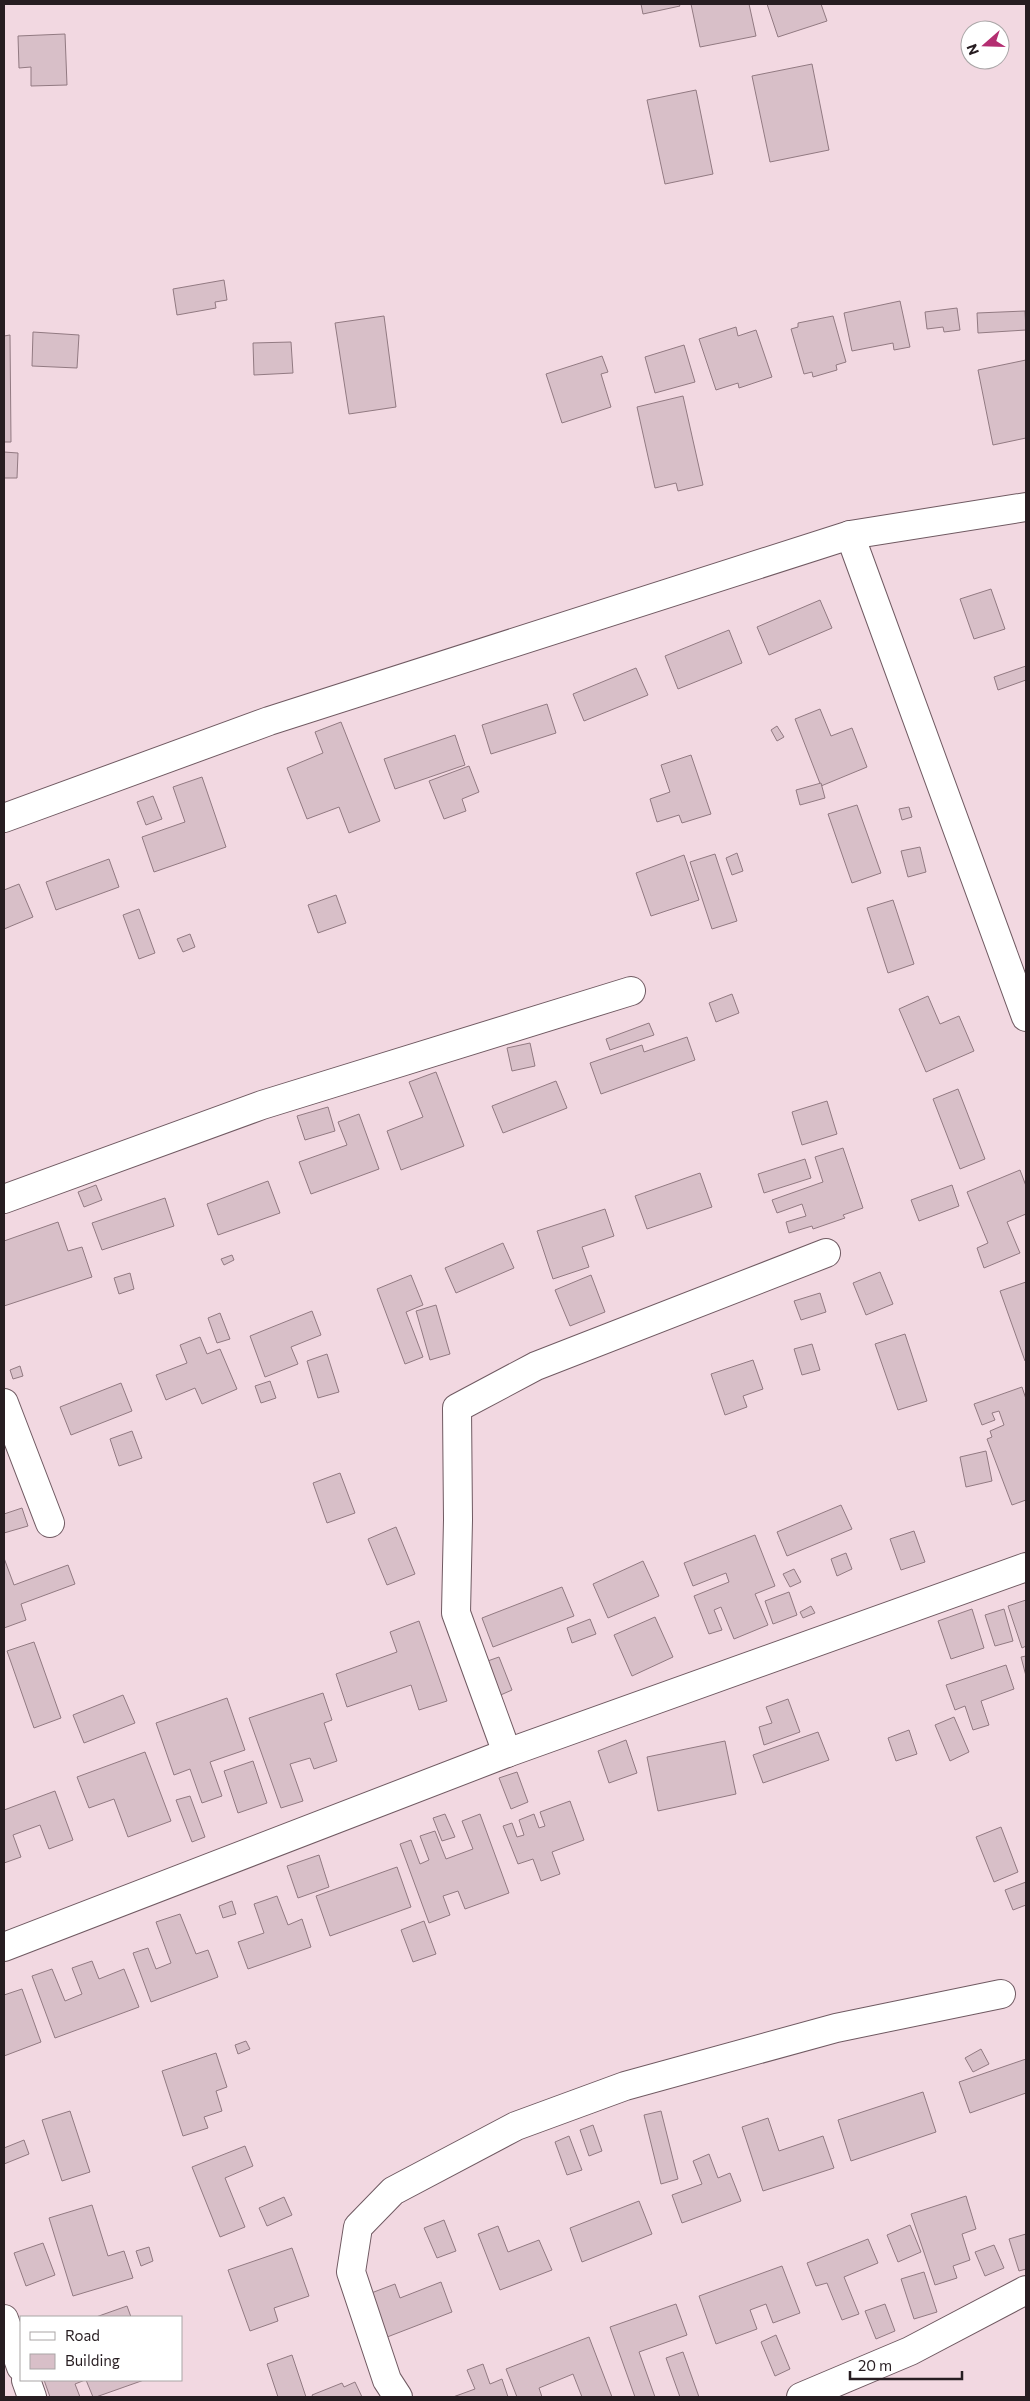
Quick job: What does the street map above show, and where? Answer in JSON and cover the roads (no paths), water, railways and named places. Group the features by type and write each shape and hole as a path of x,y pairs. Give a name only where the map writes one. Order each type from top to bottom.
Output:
{"street":[{"path":"4,818 269,721 850,535 1026,507"},
{"path":"850,535 1026,1017"},
{"path":"4,1199 262,1105 630,991"},
{"path":"507,1753 456,1613 458,1520 457,1408 536,1366 826,1253"},
{"path":"4,1402 50,1523"},
{"path":"4,1947 507,1753 1026,1567"},
{"path":"398,2397 388,2380 351,2272 358,2228 393,2191 516,2126 625,2086 836,2028 1001,1994"},
{"path":"801,2397 910,2351 1026,2290"},
{"path":"4,2319 20,2364"},
{"path":"26,2381 32,2397"}]}
